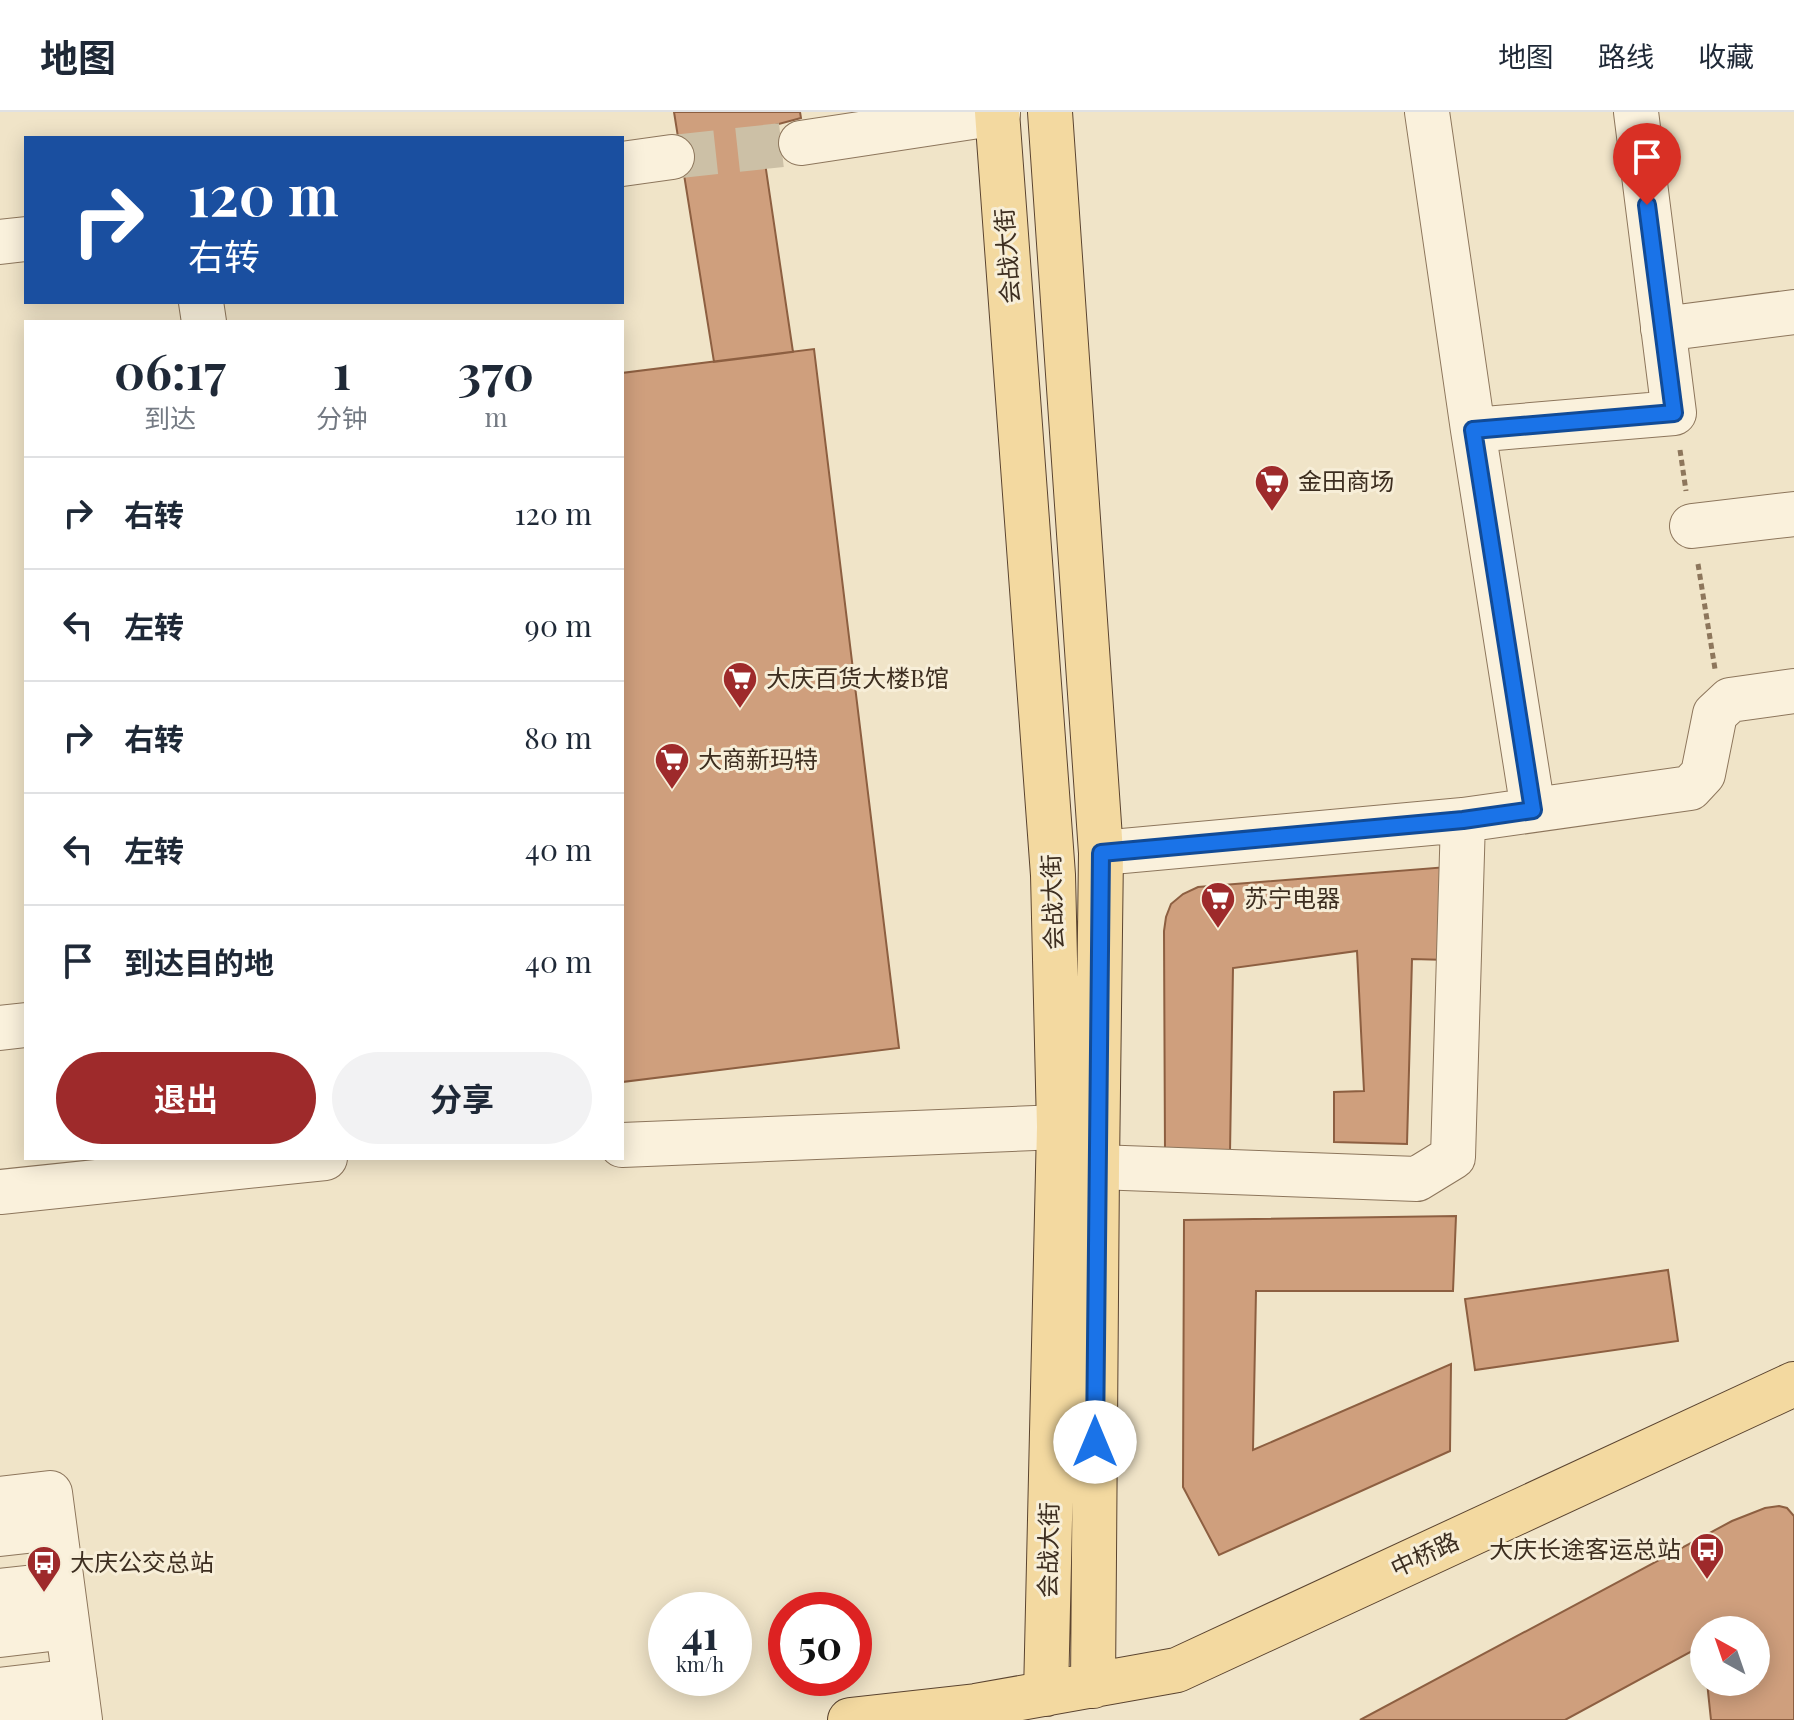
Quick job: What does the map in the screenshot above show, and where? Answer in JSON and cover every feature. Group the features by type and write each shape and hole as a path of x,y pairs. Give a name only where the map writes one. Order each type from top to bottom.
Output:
{"main road":[{"name":"会战大街","path":"998,112 1053,875 1059,1127 1032,1707"},
{"path":"1050,112 1101,853 1093,1686"},
{"name":"中桥路","path":"850,1720 976,1706 1032,1707 1093,1686 1177,1670 1794,1384"}],"street":[{"path":"801,143 998,112"},
{"path":"1427,112 1533,810"},
{"path":"1473,430 1674,413 1636,112"},
{"path":"624,164 672,157"},
{"path":"0,242 24,239"},
{"path":"1663,329 1794,312"},
{"path":"1692,526 1794,514"},
{"path":"1101,853 1463,820 1690,788 1703,774 1715,714 1722,707 1730,700 1794,691"},
{"path":"1097,1167 1417,1179 1453,1157 1463,820"},
{"path":"0,1028 24,1025"},
{"path":"624,1145 1059,1127"},
{"path":"0,1192 306,1160"},
{"path":"0,1499 50,1493 78,1705"},
{"path":"0,1534 54,1528"},
{"path":"0,1591 62,1584"},
{"path":"0,1635 67,1627"},
{"path":"0,1690 78,1705"},
{"path":"19,1720 78,1705"}],"building":[{"path":"674,112 800,112 801,118 760,129 793,352 714,362"},
{"name":"大庆百货大楼B馆","path":"814,349 899,1048 624,1082 624,373"},
{"path":"1447,867 1448,960 1412,959 1407,1144 1334,1142 1334,1092 1364,1091 1357,951 1233,968 1230,1153 1165,1153 1164,931 1171,904 1198,887"},
{"path":"1456,1216 1453,1291 1256,1291 1253,1450 1451,1364 1450,1451 1219,1555 1183,1487 1184,1220"},
{"path":"1668,1270 1678,1341 1475,1370 1465,1299"},
{"name":"大庆长途客运总站","path":"1765,1508 1787,1508 1794,1516 1794,1720 1711,1720 1708,1696 1770,1696 1770,1616 1690,1616 1690,1652 1565,1720 1360,1720 1732,1521"}],"tunnel":[{"path":"672,157 801,143"}],"place":[{"name":"金田商场","path":"1272,513"},
{"name":"大庆百货大楼B馆","path":"740,710"},
{"name":"大商新玛特","path":"672,791"},
{"name":"苏宁电器","path":"1218,930"},
{"name":"大庆长途客运总站","path":"1707,1581"},
{"name":"大庆公交总站","path":"44,1594"}],"route":[{"path":"1095,1442 1101,853 1463,820 1533,810 1473,430 1674,413 1647,205"}]}
